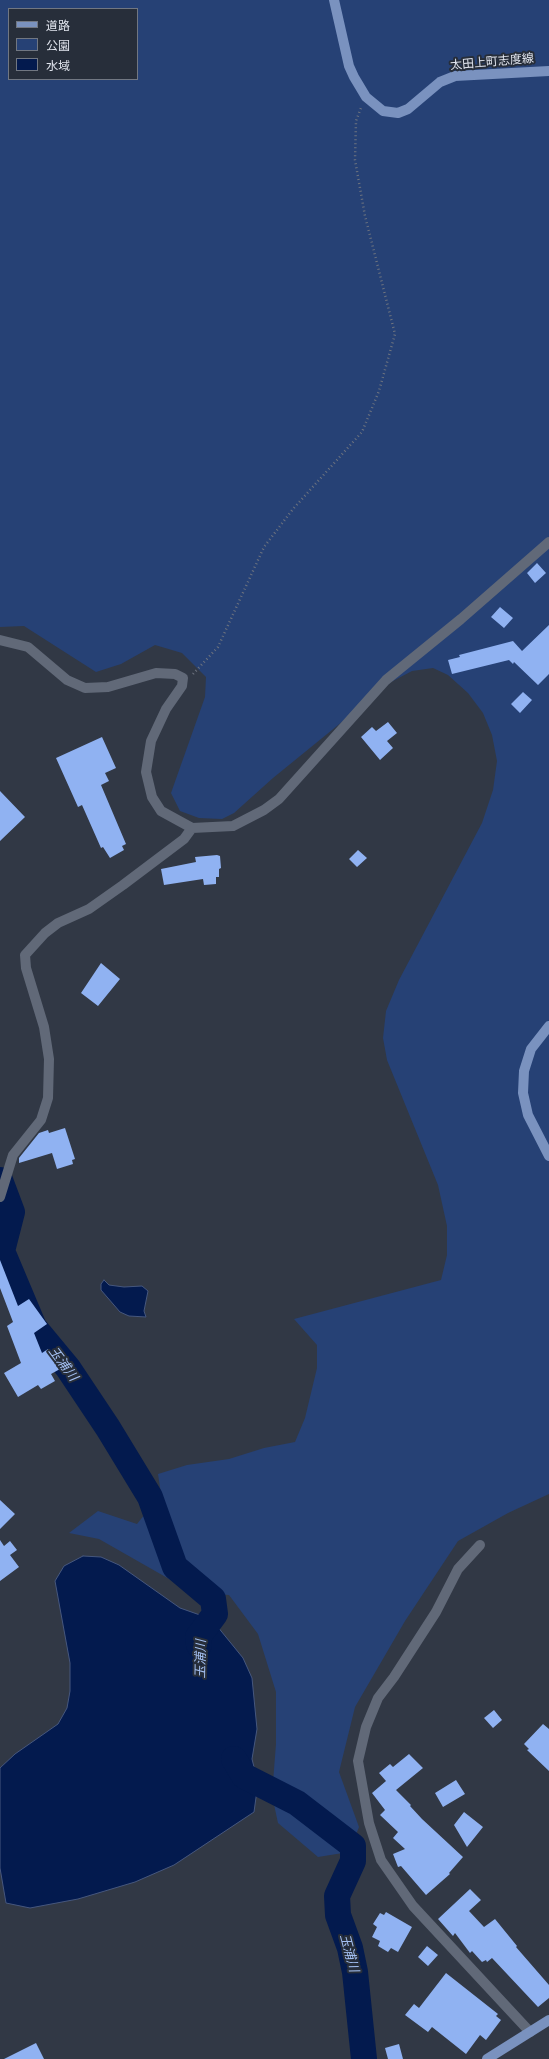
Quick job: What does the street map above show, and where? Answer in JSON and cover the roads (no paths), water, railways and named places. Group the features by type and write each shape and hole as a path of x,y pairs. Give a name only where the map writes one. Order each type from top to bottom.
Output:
{"main road":[{"name":"太田上町志度線","path":"334,0 349,66 366,98 383,111 398,113 408,109 440,82 455,76 549,71"},
{"path":"549,1026 531,1049 524,1071 522,1094 528,1115 549,1156"},
{"path":"487,2059 549,2020"}],"street":[{"path":"0,640 28,647 67,680 85,688 108,688 156,673 179,676 183,678 182,686 166,709 151,741 146,772 152,797 161,811 192,828 233,826 264,810 279,799 386,680 461,619 549,542"},
{"path":"0,1197 13,1155 41,1120 48,1098 49,1059 44,1027 26,968 25,955 45,933 58,923 89,909 123,885 184,839 192,828"},
{"path":"480,1545 458,1569 436,1612 394,1677 378,1698 366,1727 358,1761 369,1823 381,1860 413,1906 530,2032"}],"water":[{"path":"104,1280 109,1285 124,1287 142,1286 148,1291 144,1311 146,1317 129,1316 120,1312 101,1290 101,1284"},
{"path":"83,1556 101,1557 119,1565 180,1608 200,1615 215,1614 217,1626 243,1658 252,1678 257,1729 252,1759 258,1783 254,1812 174,1865 135,1882 78,1899 30,1908 6,1903 0,1868 0,1768 15,1754 58,1724 67,1708 70,1691 70,1663 55,1581 64,1566"}],"waterway":[{"name":"玉浦川","path":"0,1180 12,1212 2,1251 34,1327 68,1368 108,1428 150,1497 175,1567 213,1599 215,1614 198,1637 199,1645"},
{"name":"玉浦川","path":"234,1759 244,1776 297,1803 353,1846 353,1861 337,1896 338,1915 350,1948 355,1972 364,2059"}]}
